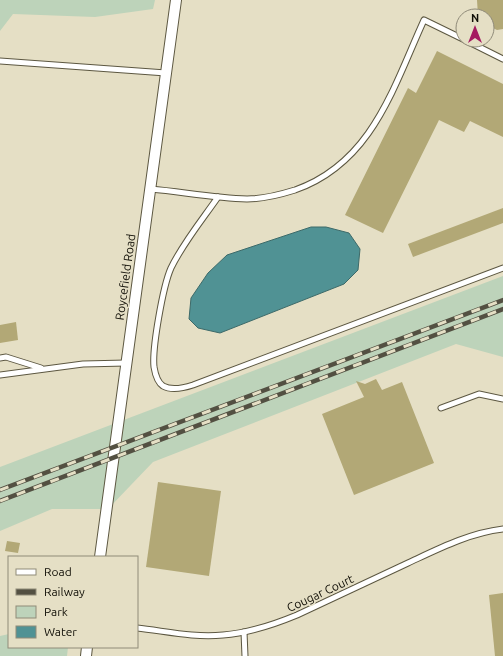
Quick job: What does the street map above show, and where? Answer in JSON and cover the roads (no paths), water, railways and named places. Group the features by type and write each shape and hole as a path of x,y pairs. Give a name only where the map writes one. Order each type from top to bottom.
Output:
{"street":[{"name":"Roycefield Road","path":"100,556 176,0"}],"lane":[{"path":"151,189 248,199 268,197 305,186 322,178 337,168 351,155 372,129 393,88 424,20 455,36"},
{"path":"480,48 503,59"},
{"path":"0,61 166,73"},
{"path":"218,197 178,256 170,270 166,284 156,335 154,366 159,381 162,385 168,388 183,388 193,385 503,268"},
{"path":"0,358 6,357 44,369"},
{"path":"0,375 83,364 126,363"},
{"path":"441,408 479,394 503,399"},
{"name":"Cougar Court","path":"138,628 205,636 244,632 275,624 443,546 476,534 503,529"},
{"path":"244,632 245,656"}],"water":[{"path":"311,227 326,227 349,233 360,249 358,270 344,284 220,333 198,328 189,319 191,298 208,273 227,255"}],"railway":[{"path":"0,490 503,300"},
{"path":"0,501 503,309"}]}
